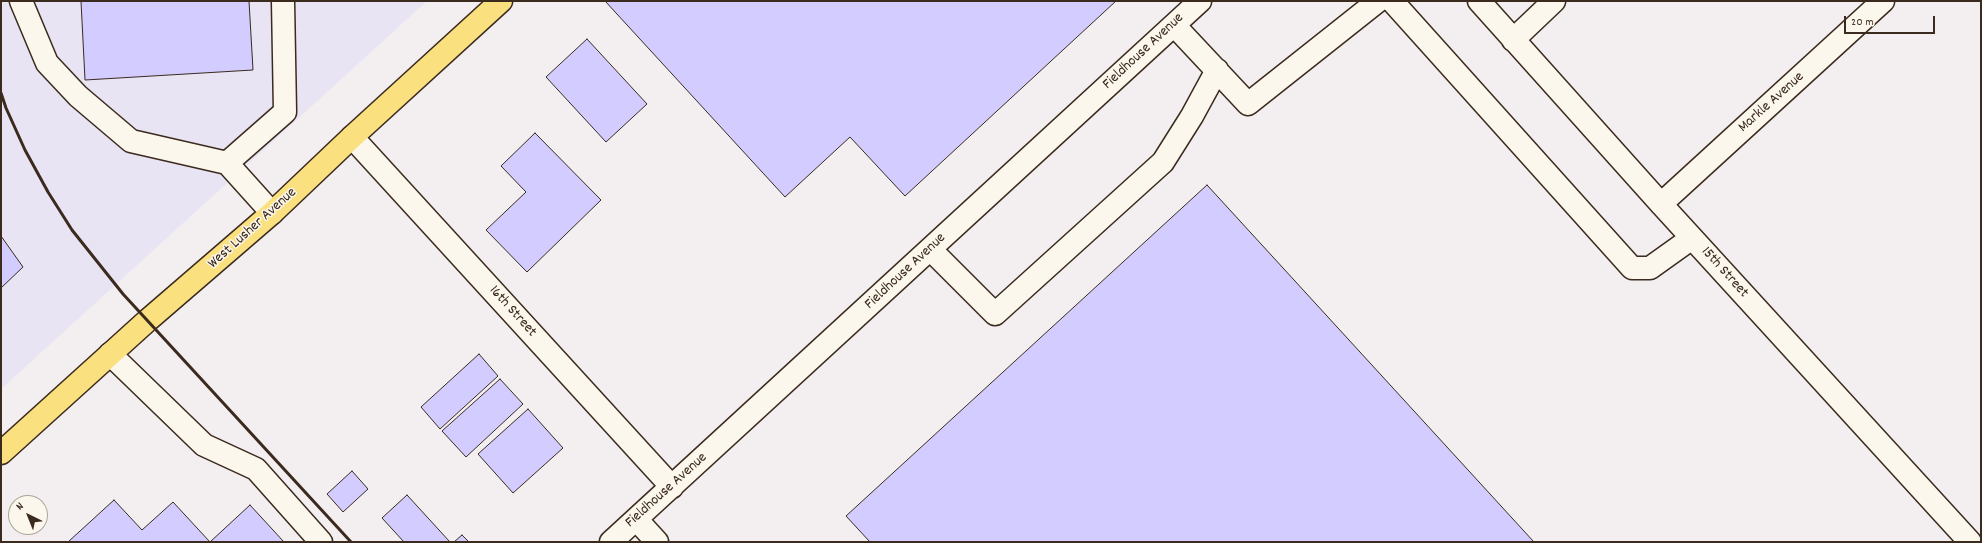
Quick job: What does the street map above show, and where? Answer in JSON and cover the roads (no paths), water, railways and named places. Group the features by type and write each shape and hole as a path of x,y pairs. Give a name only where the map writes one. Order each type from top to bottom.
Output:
{"main road":[{"name":"West Lusher Avenue","path":"1,453 110,354 272,213 352,136 501,1"}],"street":[{"path":"20,1 47,62 78,96 131,140 227,163 272,213"},
{"path":"227,163 285,112 283,1"},
{"name":"Fieldhouse Avenue","path":"611,542 1200,1"},
{"path":"1174,25 1248,104 1378,1"},
{"path":"1392,1 1632,268 1650,268 1692,238"},
{"name":"15th Street","path":"1479,1 1661,204 1970,542"},
{"path":"1513,40 1554,1"},
{"name":"Markle Avenue","path":"1661,204 1883,1"},
{"path":"930,249 995,314 1163,162 1192,116 1217,70"},
{"name":"16th Street","path":"352,136 672,486"},
{"path":"110,354 204,445 256,469 321,542"},
{"path":"636,519 658,542"}],"railway":[{"path":"1,93 6,108 25,150 48,192 72,230 123,294 351,542"}]}
